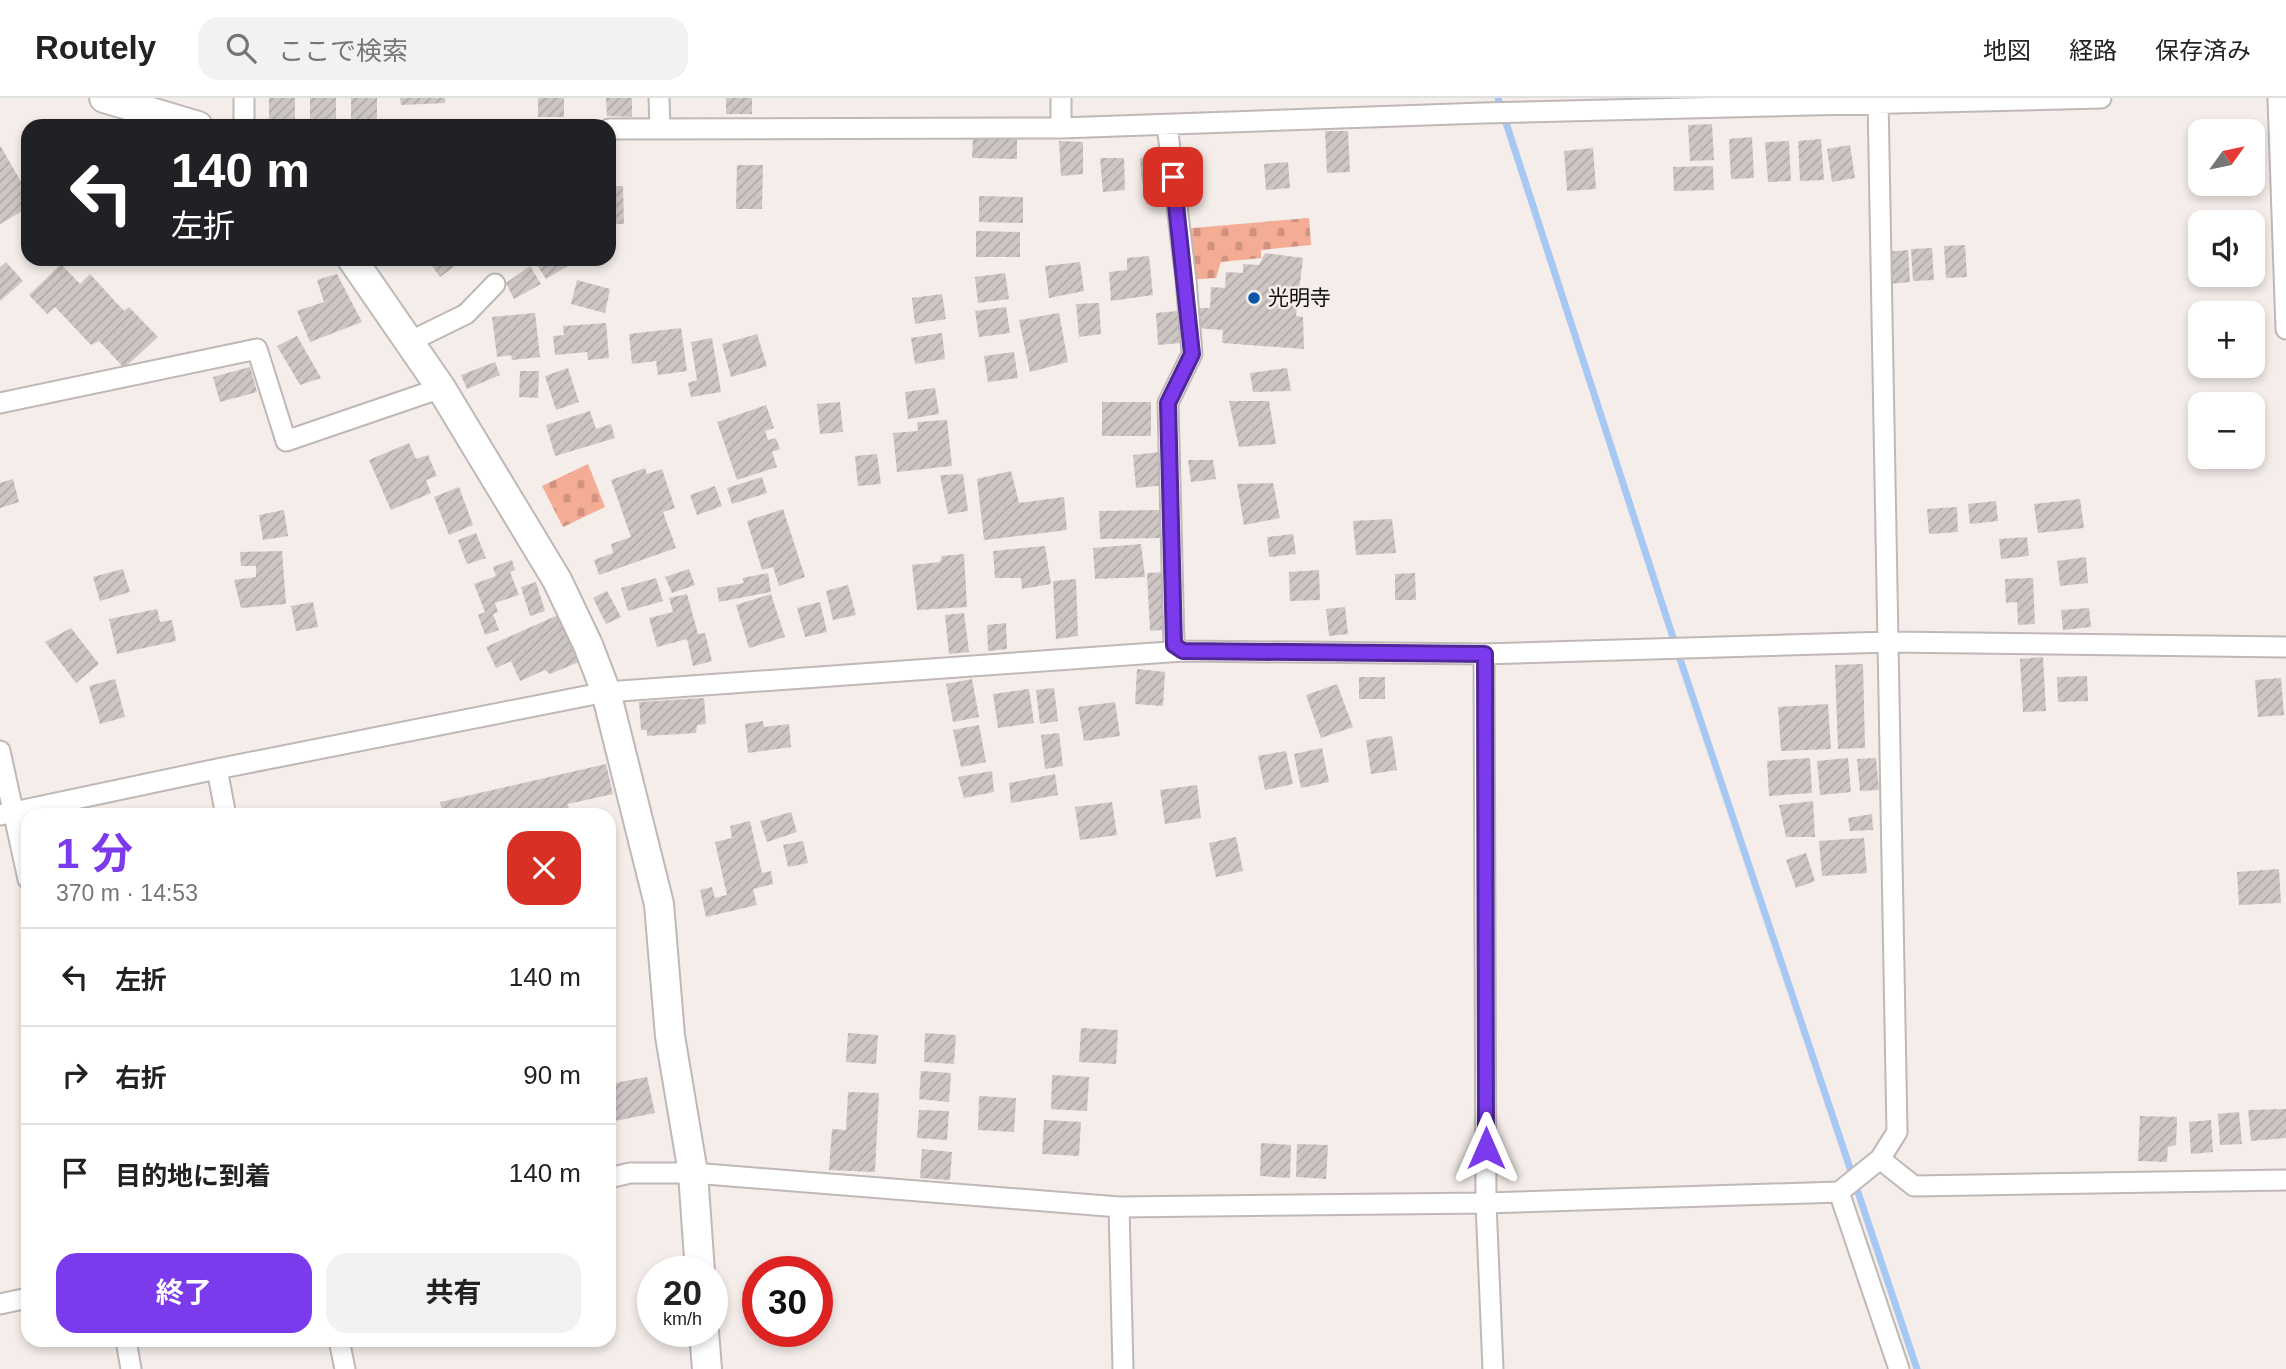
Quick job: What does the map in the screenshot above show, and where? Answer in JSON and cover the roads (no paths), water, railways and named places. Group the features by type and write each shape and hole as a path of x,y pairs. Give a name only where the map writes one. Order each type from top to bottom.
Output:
{"street":[{"path":"104,98 174,119"},
{"path":"244,98 244,119"},
{"path":"659,98 660,127"},
{"path":"1061,98 1061,128"},
{"path":"616,129 1061,128 1878,101 2101,98"},
{"path":"2278,98 2286,329"},
{"path":"616,1176 630,1173 693,1173 1119,1207 1486,1203 1839,1192 1880,1159 1897,1132 1878,101"},
{"path":"1167,125 1192,354 1168,403 1174,645 1183,651"},
{"path":"357,266 441,388 557,580 588,645 606,692 659,904 670,1036 693,1173 699,1256"},
{"path":"409,342 466,314 495,284"},
{"path":"0,403 257,349 286,441 441,388"},
{"path":"35,808 606,692 1183,651 1485,654 1889,642 2286,647"},
{"path":"1485,654 1486,1203 1493,1369"},
{"path":"0,751 7,814 21,857"},
{"path":"217,769 224,808"},
{"path":"1880,1159 1914,1186 2286,1180"},
{"path":"1839,1192 1899,1369"},
{"path":"1119,1207 1123,1369"},
{"path":"0,1304 21,1300"},
{"path":"127,1347 131,1369"},
{"path":"340,1347 345,1369"},
{"path":"705,1347 707,1369"}],"waterway":[{"path":"1498,98 1680,659 1917,1369"}],"place":[{"name":"光明寺","path":"1254,298"}]}
